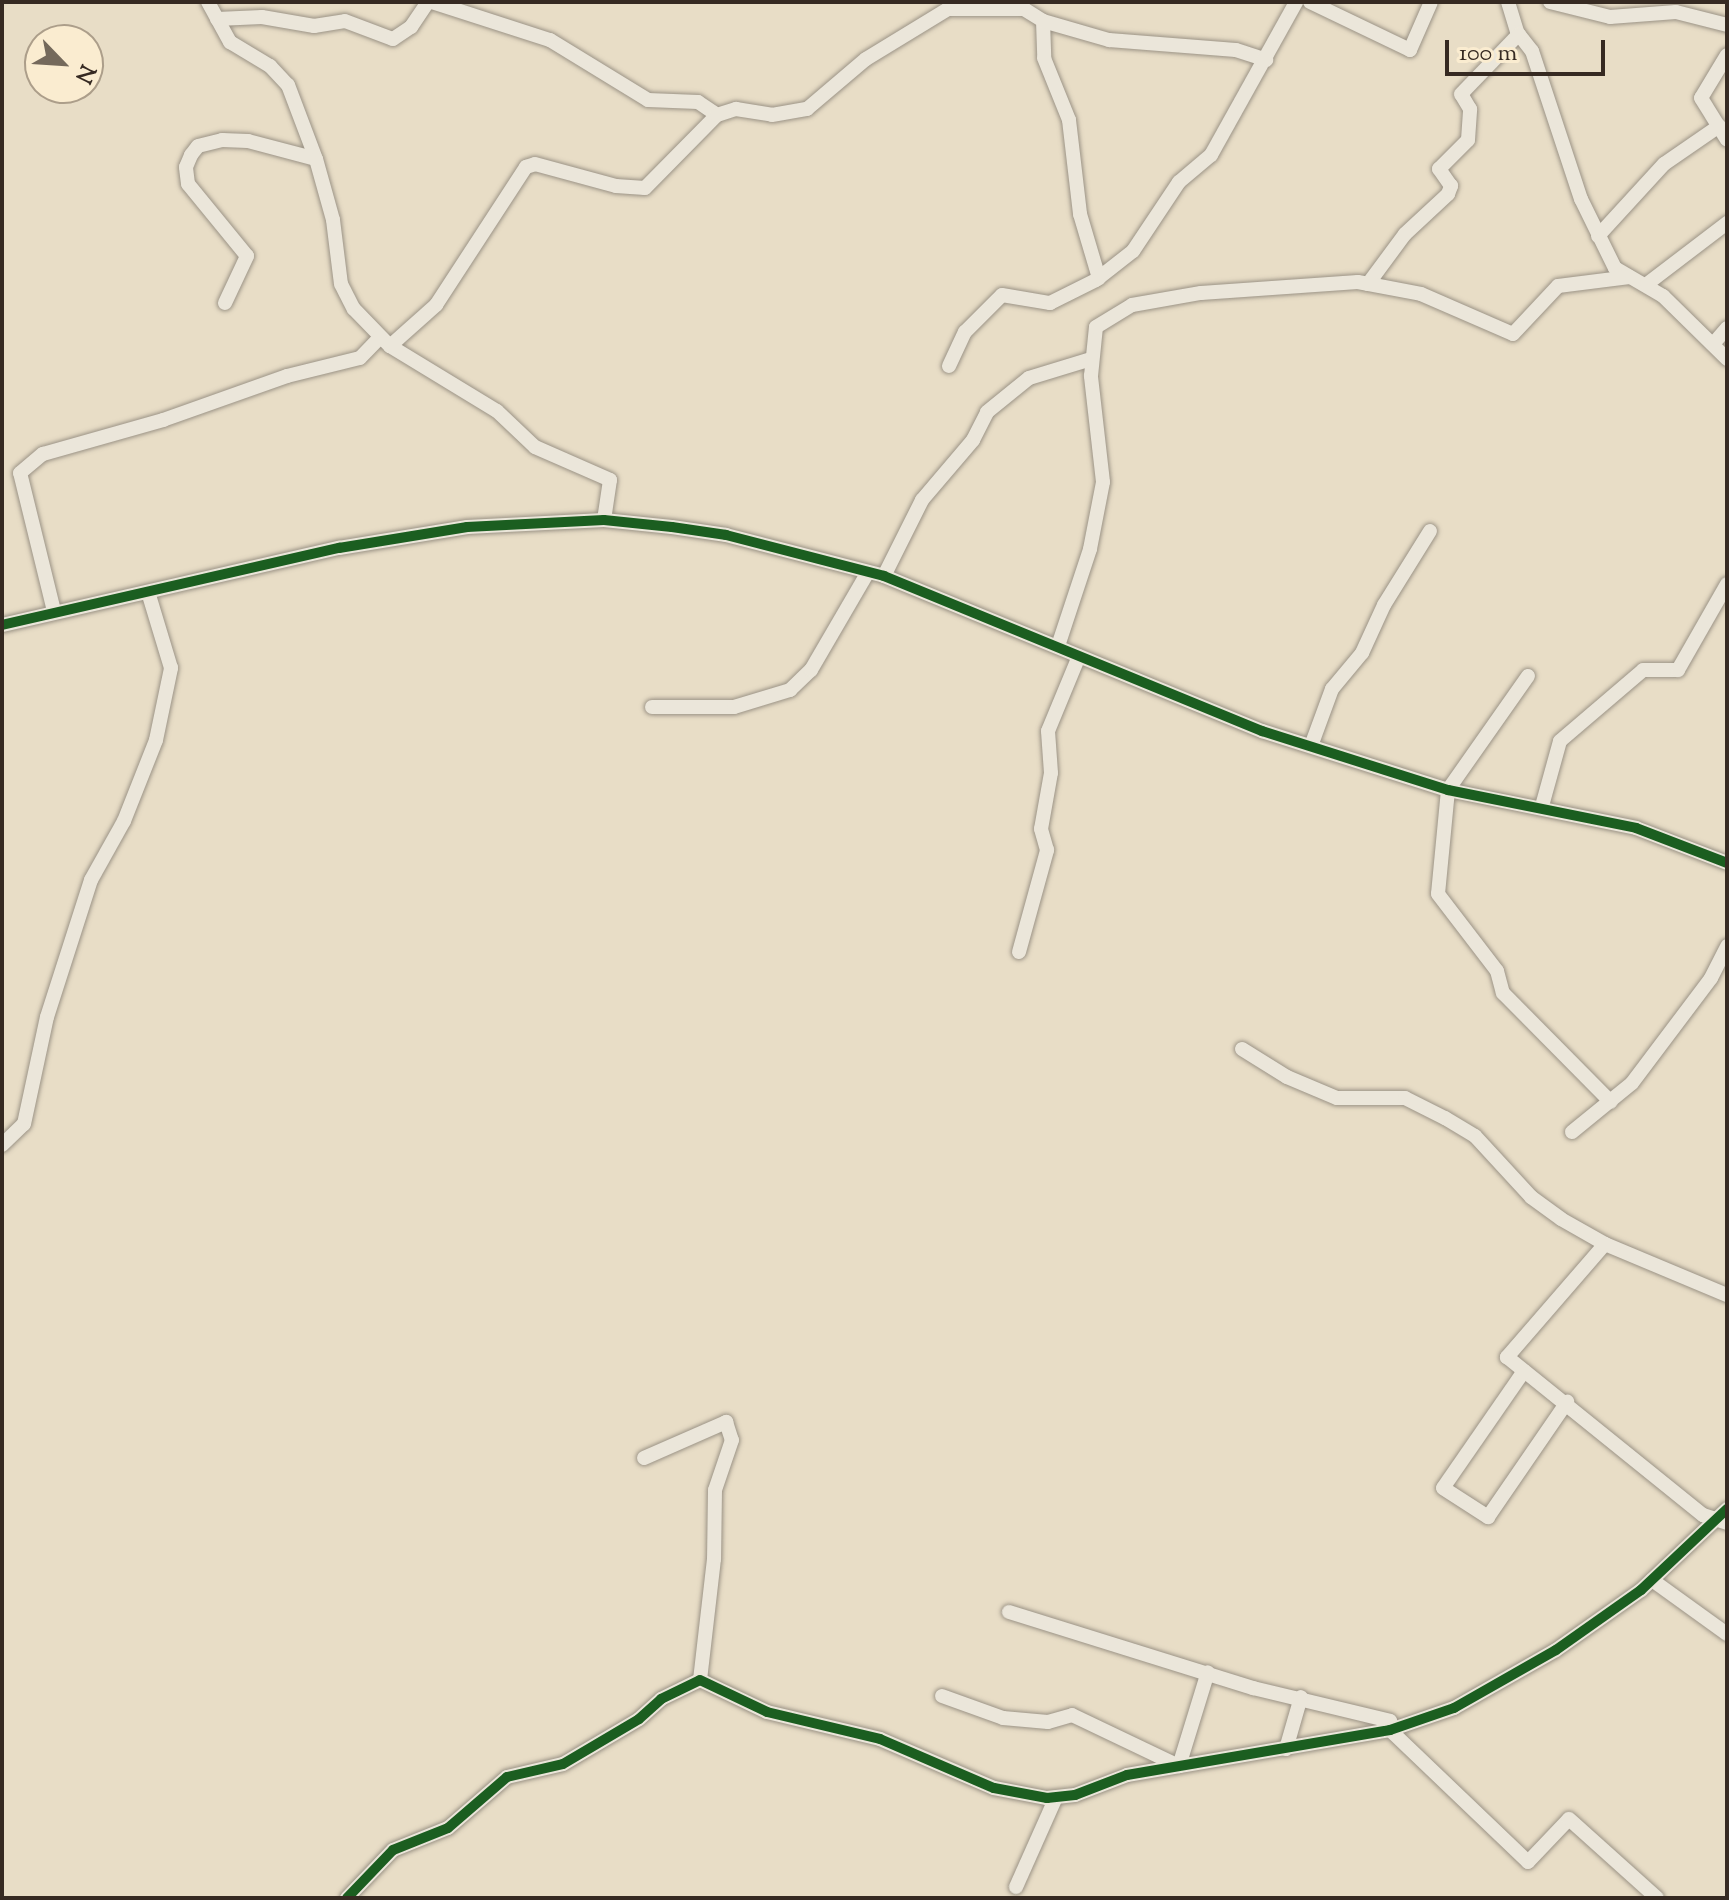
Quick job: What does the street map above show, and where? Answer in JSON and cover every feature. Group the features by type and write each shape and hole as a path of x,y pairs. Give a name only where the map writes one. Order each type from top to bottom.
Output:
{"street":[{"path":"208,2 230,42 270,66 288,85 316,159 333,220 341,284 354,309 384,342 497,411 535,447 610,480 604,520"},
{"path":"217,19 262,17 314,26 345,21 393,39 411,27 430,2 550,40 648,100 698,102 717,115"},
{"path":"949,366 965,332 1002,295 1050,303 1099,278 1133,251 1179,182 1211,155 1296,2"},
{"path":"1310,2 1410,50 1431,2"},
{"path":"1508,2 1519,34 1532,51 1598,236 1615,268 1647,284 1714,343 1727,359"},
{"path":"1550,2 1610,17 1675,7 1727,25"},
{"path":"54,611 20,473 43,454 163,420 287,376 360,358 436,305 526,167 535,164 582,179 645,188 717,115 736,109 772,115 807,109 866,59 948,9 994,6 1024,9 1109,40 1236,50 1266,60"},
{"path":"1041,14 1044,58 1069,120 1080,214 1099,278"},
{"path":"1368,284 1405,234 1448,194 1451,186 1439,169 1468,140 1470,109 1461,94 1519,34"},
{"path":"1727,55 1701,98 1727,140"},
{"path":"1598,236 1664,164 1719,126"},
{"path":"225,303 247,256 188,184 186,167 191,155 198,146 222,140 248,141 316,159"},
{"path":"1647,284 1727,223"},
{"path":"1058,646 1090,549 1103,482 1091,359 1096,327 1132,305 1201,293 1368,284 1421,294 1513,334 1558,286 1629,277"},
{"path":"1714,343 1727,328"},
{"path":"884,576 922,500 973,440 987,412 1029,378 1091,359"},
{"path":"2,625 339,548 467,527 604,520 726,535 884,576 1262,731 1448,790 1542,806 1636,828 1727,863"},
{"path":"1311,746 1332,689 1362,653 1384,605 1430,531"},
{"path":"652,707 734,707 790,690 811,670 868,572"},
{"path":"1542,806 1560,741 1643,670 1678,670 1727,584"},
{"path":"2,1145 24,1124 47,1017 83,905 156,740 171,668 148,592"},
{"path":"1019,952 1047,850 1041,829 1051,773 1048,731 1079,656"},
{"path":"1528,676 1448,790 1438,894 1497,971 1503,993 1611,1102"},
{"path":"1572,1132 1632,1083 1711,978 1727,946"},
{"path":"1242,1049 1287,1077 1337,1098 1405,1098 1445,1118 1495,1154 1531,1197 1605,1244 1727,1295"},
{"path":"1605,1244 1507,1357 1567,1402 1703,1515 1723,1516"},
{"path":"1524,1371 1443,1488 1488,1517 1567,1402"},
{"path":"644,1458 726,1422 732,1440 715,1490 714,1559 700,1680"},
{"path":"700,1680 767,1712 880,1739 994,1788 1056,1797 1127,1775 1390,1730 1454,1708 1556,1650 1652,1580 1723,1516"},
{"path":"1652,1580 1727,1634"},
{"path":"1009,1612 1253,1688 1301,1697 1390,1721 1390,1730 1528,1862 1569,1819 1657,1898"},
{"path":"1179,1766 1208,1672"},
{"path":"347,1898 393,1850 448,1828 507,1777 563,1764 639,1719 661,1699 700,1680"},
{"path":"942,1696 1003,1718 1048,1722 1072,1715 1179,1766"},
{"path":"1286,1749 1301,1697"},
{"path":"1016,1887 1056,1797"}],"cycle path":[{"path":"2,625 339,548 467,527 604,520 672,527 726,535 884,576 1262,731 1448,790 1636,828 1727,863"},
{"path":"347,1898 393,1850 448,1828 507,1777 563,1764 639,1719 661,1699 700,1680 767,1712 880,1739 994,1788 1047,1798 1075,1795 1127,1775 1390,1730 1454,1708 1556,1650 1641,1590 1727,1509"}]}
